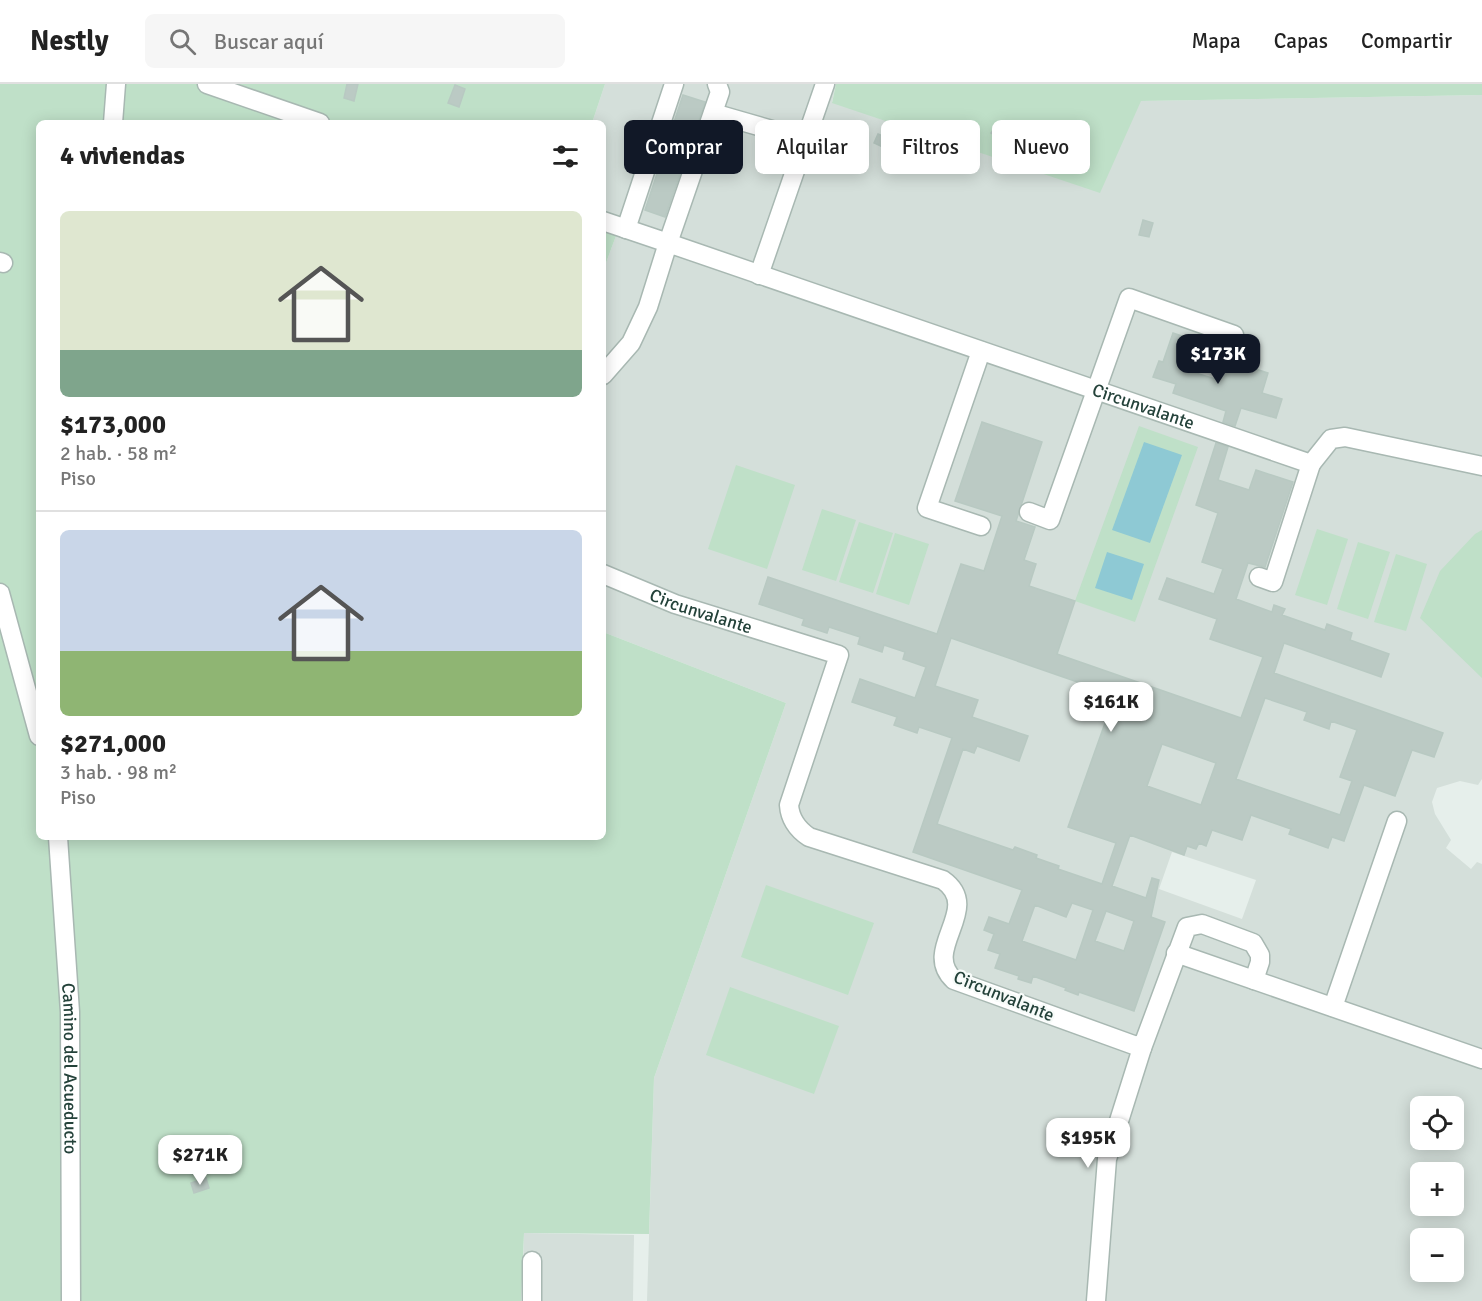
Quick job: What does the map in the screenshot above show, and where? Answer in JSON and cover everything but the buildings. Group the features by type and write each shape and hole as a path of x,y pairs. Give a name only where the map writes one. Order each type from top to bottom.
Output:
{"street":[{"path":"112,120 116,84"},
{"path":"207,84 311,120"},
{"path":"626,229 674,84"},
{"path":"606,372 631,343 648,307 720,92 717,84"},
{"path":"813,120 825,84"},
{"path":"713,113 755,125"},
{"path":"759,275 795,174"},
{"name":"Circunvalante","path":"606,222 1311,464"},
{"path":"1029,512 1050,520 1129,298 1234,334"},
{"path":"981,351 927,508 981,526"},
{"path":"1258,577 1273,582 1311,464 1331,439 1345,437 1482,466"},
{"name":"Circunvalante","path":"606,575 675,604 839,655 789,805 789,814 800,831 809,837 943,880 953,887 958,898 957,911 942,962 946,973 954,980 1142,1048"},
{"path":"0,593 36,725"},
{"path":"1333,1007 1397,821"},
{"name":"Camino del Acueducto","path":"58,840 70,1012 71,1301"},
{"path":"1096,1301 1107,1159 1142,1048 1187,927 1202,924 1253,943 1260,955 1254,980"},
{"path":"1176,953 1482,1059"},
{"path":"532,1262 532,1301"}],"shaded area":[{"path":"605,84 836,84 832,102 1141,101 1482,95 1482,779 1478,785 1460,781 1437,788 1432,802 1435,814 1451,840 1446,848 1471,869 1477,862 1482,864 1482,1301 647,1301 654,1078 786,703 606,633 606,263 623,217 606,211 606,120 593,120","holes":["1172,852 1256,880 1242,919 1159,889"]},
{"path":"524,1233 634,1235 633,1301 522,1301"}],"green space":[{"path":"0,84 605,84 593,120 36,120 36,840 606,840 606,633 786,703 654,1078 649,1234 524,1233 521,1301 0,1301"},
{"path":"836,84 1482,84 1482,95 1141,101 1100,193 1043,174 1090,174 1090,120 992,120 992,157 980,153 980,120 883,120 832,103"},
{"path":"606,211 623,217 606,263"},
{"path":"1139,426 1198,447 1135,622 1075,601"},
{"path":"736,465 795,485 767,569 708,549"},
{"path":"822,509 856,520 836,581 802,570"},
{"path":"859,522 893,533 873,593 839,582"},
{"path":"1317,529 1348,539 1327,605 1295,595"},
{"path":"1482,530 1482,678 1420,618 1440,571 1475,534"},
{"path":"895,533 929,544 909,605 876,594"},
{"path":"1358,542 1390,552 1368,619 1337,609"},
{"path":"1396,554 1427,564 1406,631 1374,622"},
{"path":"766,885 874,923 848,995 741,957"},
{"path":"730,987 839,1026 814,1094 706,1055"}],"water":[{"path":"1144,442 1182,455 1150,543 1112,530"},
{"path":"1107,552 1144,564 1132,600 1095,588"}]}
